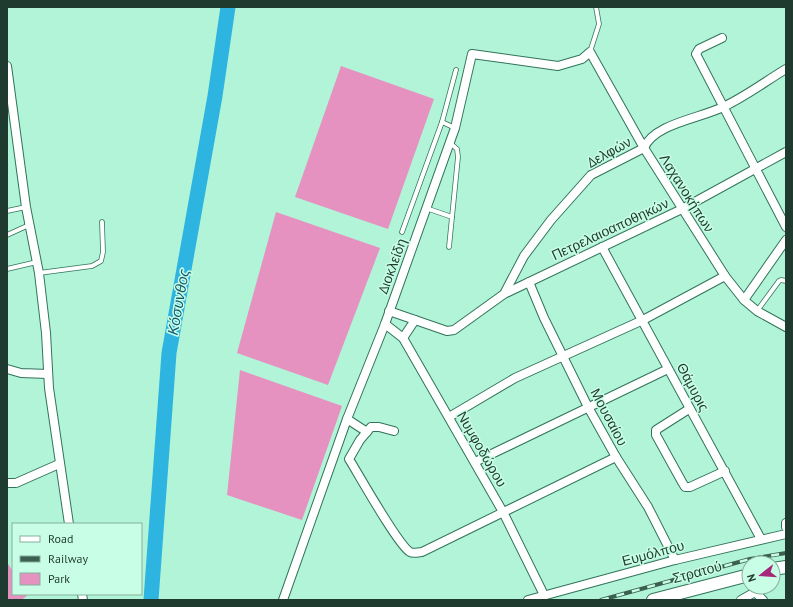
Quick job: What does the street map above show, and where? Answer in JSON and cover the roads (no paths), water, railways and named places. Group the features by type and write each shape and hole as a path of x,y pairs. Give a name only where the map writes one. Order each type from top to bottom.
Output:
{"main road":[{"name":"Στρατού","path":"653,600 741,576"}],"street":[{"path":"722,38 698,49 696,54 754,169 786,227"},
{"name":"Διοκλείδη","path":"283,600 347,420 385,324 455,128 472,54 558,66 582,59 590,52"},
{"name":"Λαχανοκήπων","path":"590,52 644,148 725,276 744,300 757,311 786,327"},
{"path":"7,66 26,207 39,272 48,374 59,464 69,523"},
{"name":"Δελφών","path":"504,294 524,256 551,220 591,175 644,148 648,140 657,134 681,122 724,107 786,69"},
{"name":"Πετρελαιοαποθηκών","path":"415,320 447,331 454,330 504,294 682,209 786,152"},
{"path":"744,300 786,240"},
{"name":"Θάμυρις","path":"602,247 643,320 689,409 725,470 761,539"},
{"path":"449,417 515,378 643,320 725,276"},
{"name":"Μουσαίου","path":"529,282 588,407 616,457 648,507 675,560"},
{"path":"389,311 415,320 403,338"},
{"name":"Νυμφοδώρου","path":"385,324 403,338 503,512 544,596"},
{"path":"7,369 21,373 48,374"},
{"path":"475,462 668,369"},
{"path":"689,409 656,430 656,435 682,482 685,487 690,487 725,470"},
{"path":"347,420 367,432"},
{"path":"394,431 373,426 367,432 349,459 398,539 409,551 414,553 422,552 616,457"},
{"path":"7,483 16,482 59,464"},
{"name":"Ευμόλπου","path":"528,600 675,560 786,534"}],"lane":[{"path":"590,52 599,24 596,7"},
{"path":"402,232 442,122 456,70"},
{"path":"442,122 455,128"},
{"path":"449,247 458,157 457,149 450,142"},
{"path":"7,211 26,207"},
{"path":"426,208 452,217"},
{"path":"39,272 92,266 101,261 103,252 102,222"},
{"path":"7,235 30,224"},
{"path":"7,269 37,262"},
{"path":"757,311 779,281 786,281"}],"waterway":[{"name":"Κόσυνθος","path":"151,600 169,353 215,96 228,7"}],"railway":[{"path":"601,600 750,559 786,553"}]}
